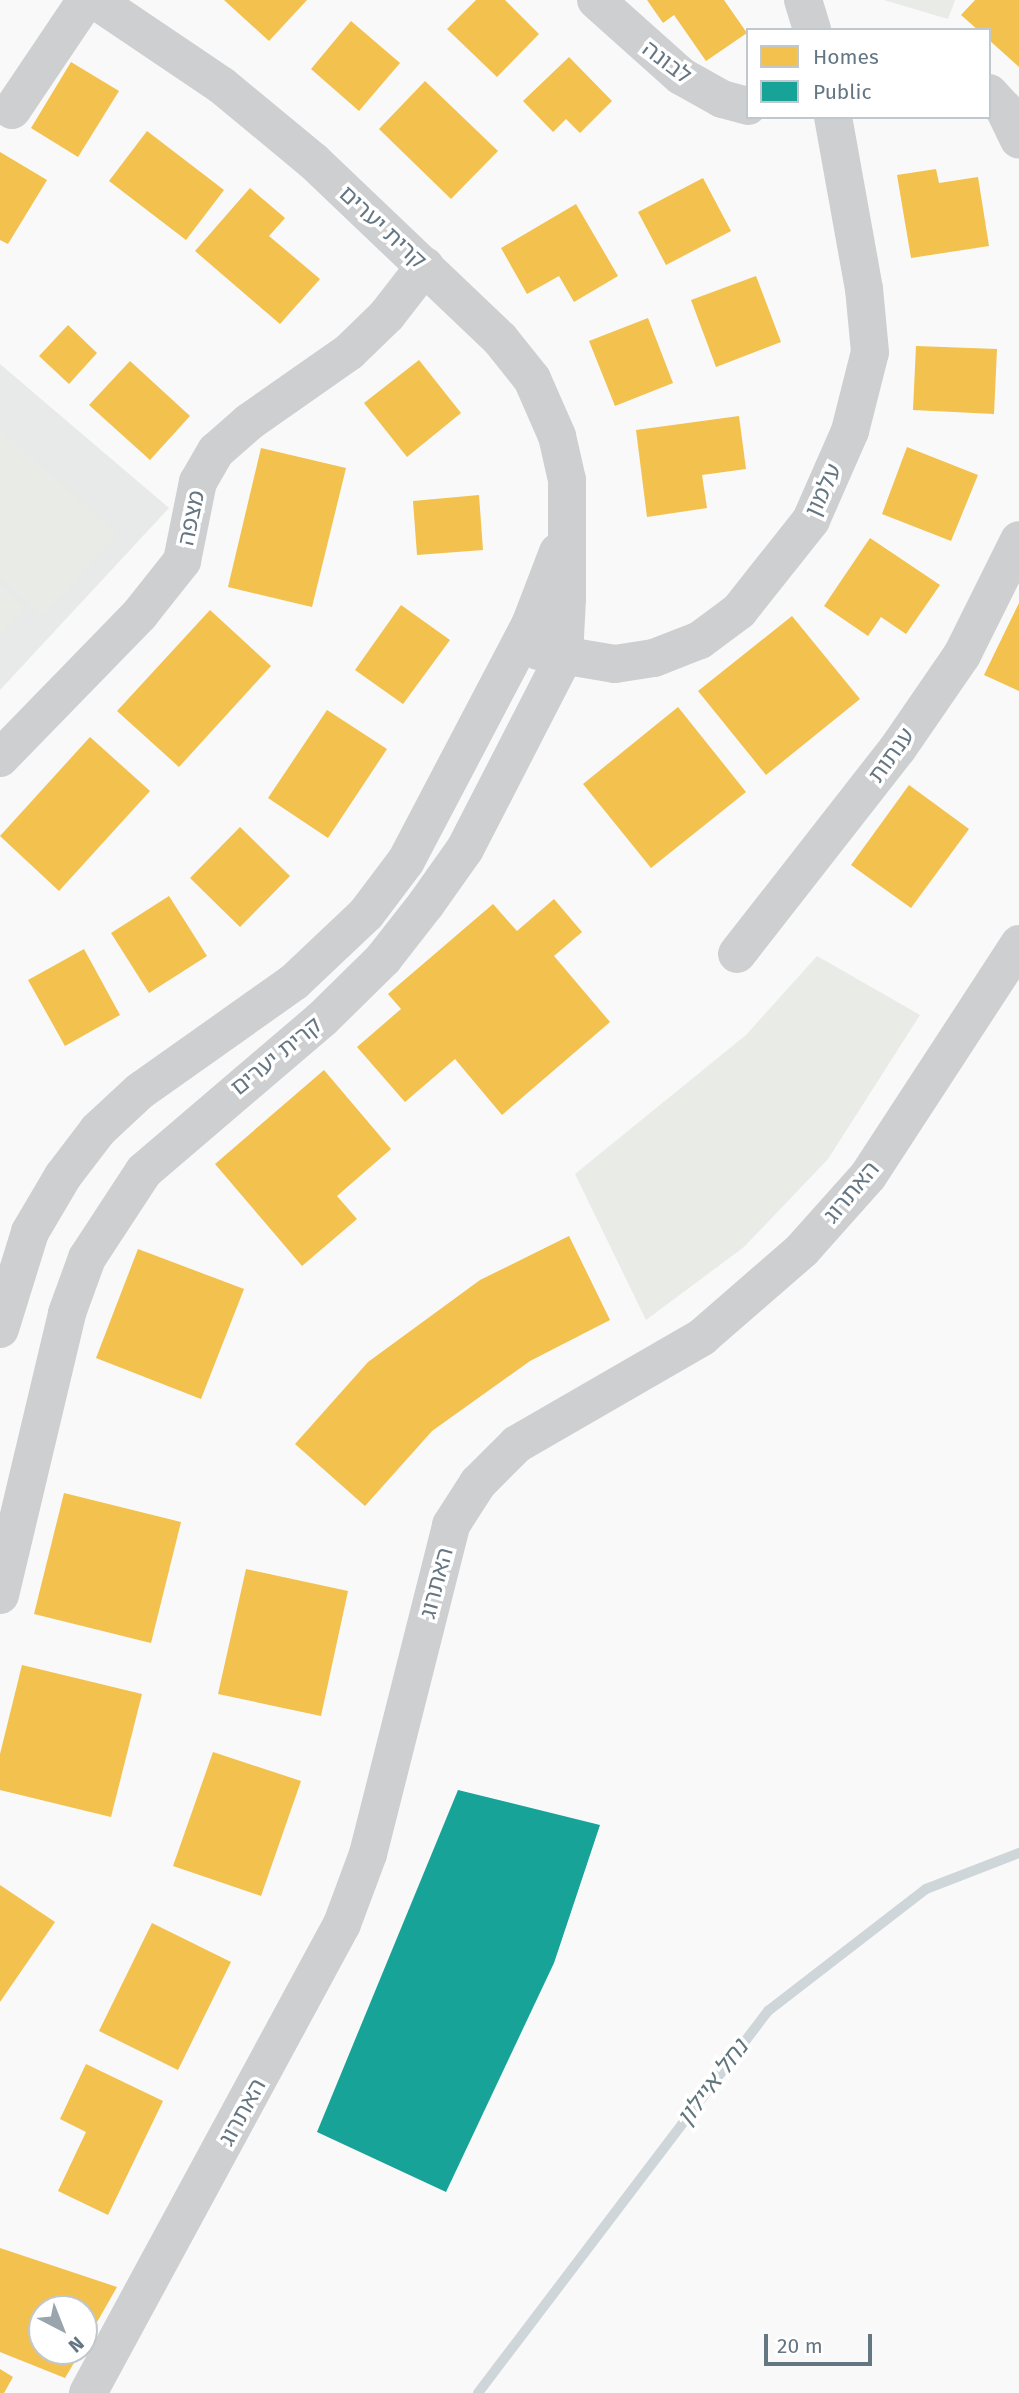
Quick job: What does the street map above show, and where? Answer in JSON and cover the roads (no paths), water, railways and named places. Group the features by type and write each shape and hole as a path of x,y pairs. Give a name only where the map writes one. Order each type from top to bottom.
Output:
{"street":[{"path":"12,110 86,0"},
{"name":"קרית יערים","path":"0,1595 67,1313 87,1258 115,1210 144,1171 321,1019 383,959 464,849 564,656 567,480 557,436 532,379 500,339 313,161 221,85 95,0"},
{"name":"לבונה","path":"596,0 681,76 722,99 746,105"},
{"path":"803,0 811,28"},
{"path":"991,95 1004,110 1019,140"},
{"name":"עלמון","path":"519,647 615,664 654,658 700,640 739,611 811,520 850,431 870,352 864,289 833,119"},
{"name":"מצפה","path":"0,758 140,614 182,561 198,482 216,451 249,422 349,352 387,315 425,266"},
{"name":"קרית יערים","path":"0,1329 30,1232 91,1139 140,1091 294,982 366,914 406,860 519,647 551,577 565,526"},
{"name":"ענתות","path":"737,954 890,758 955,665 1005,574 1019,540"},
{"name":"האתרוג","path":"88,2393 342,1924 368,1854 451,1525 478,1483 517,1444 702,1337 802,1250 868,1176 1019,944"}],"waterway":[{"name":"נחל איילון","path":"478,2393 768,2011 926,1889 1019,1853"}]}
